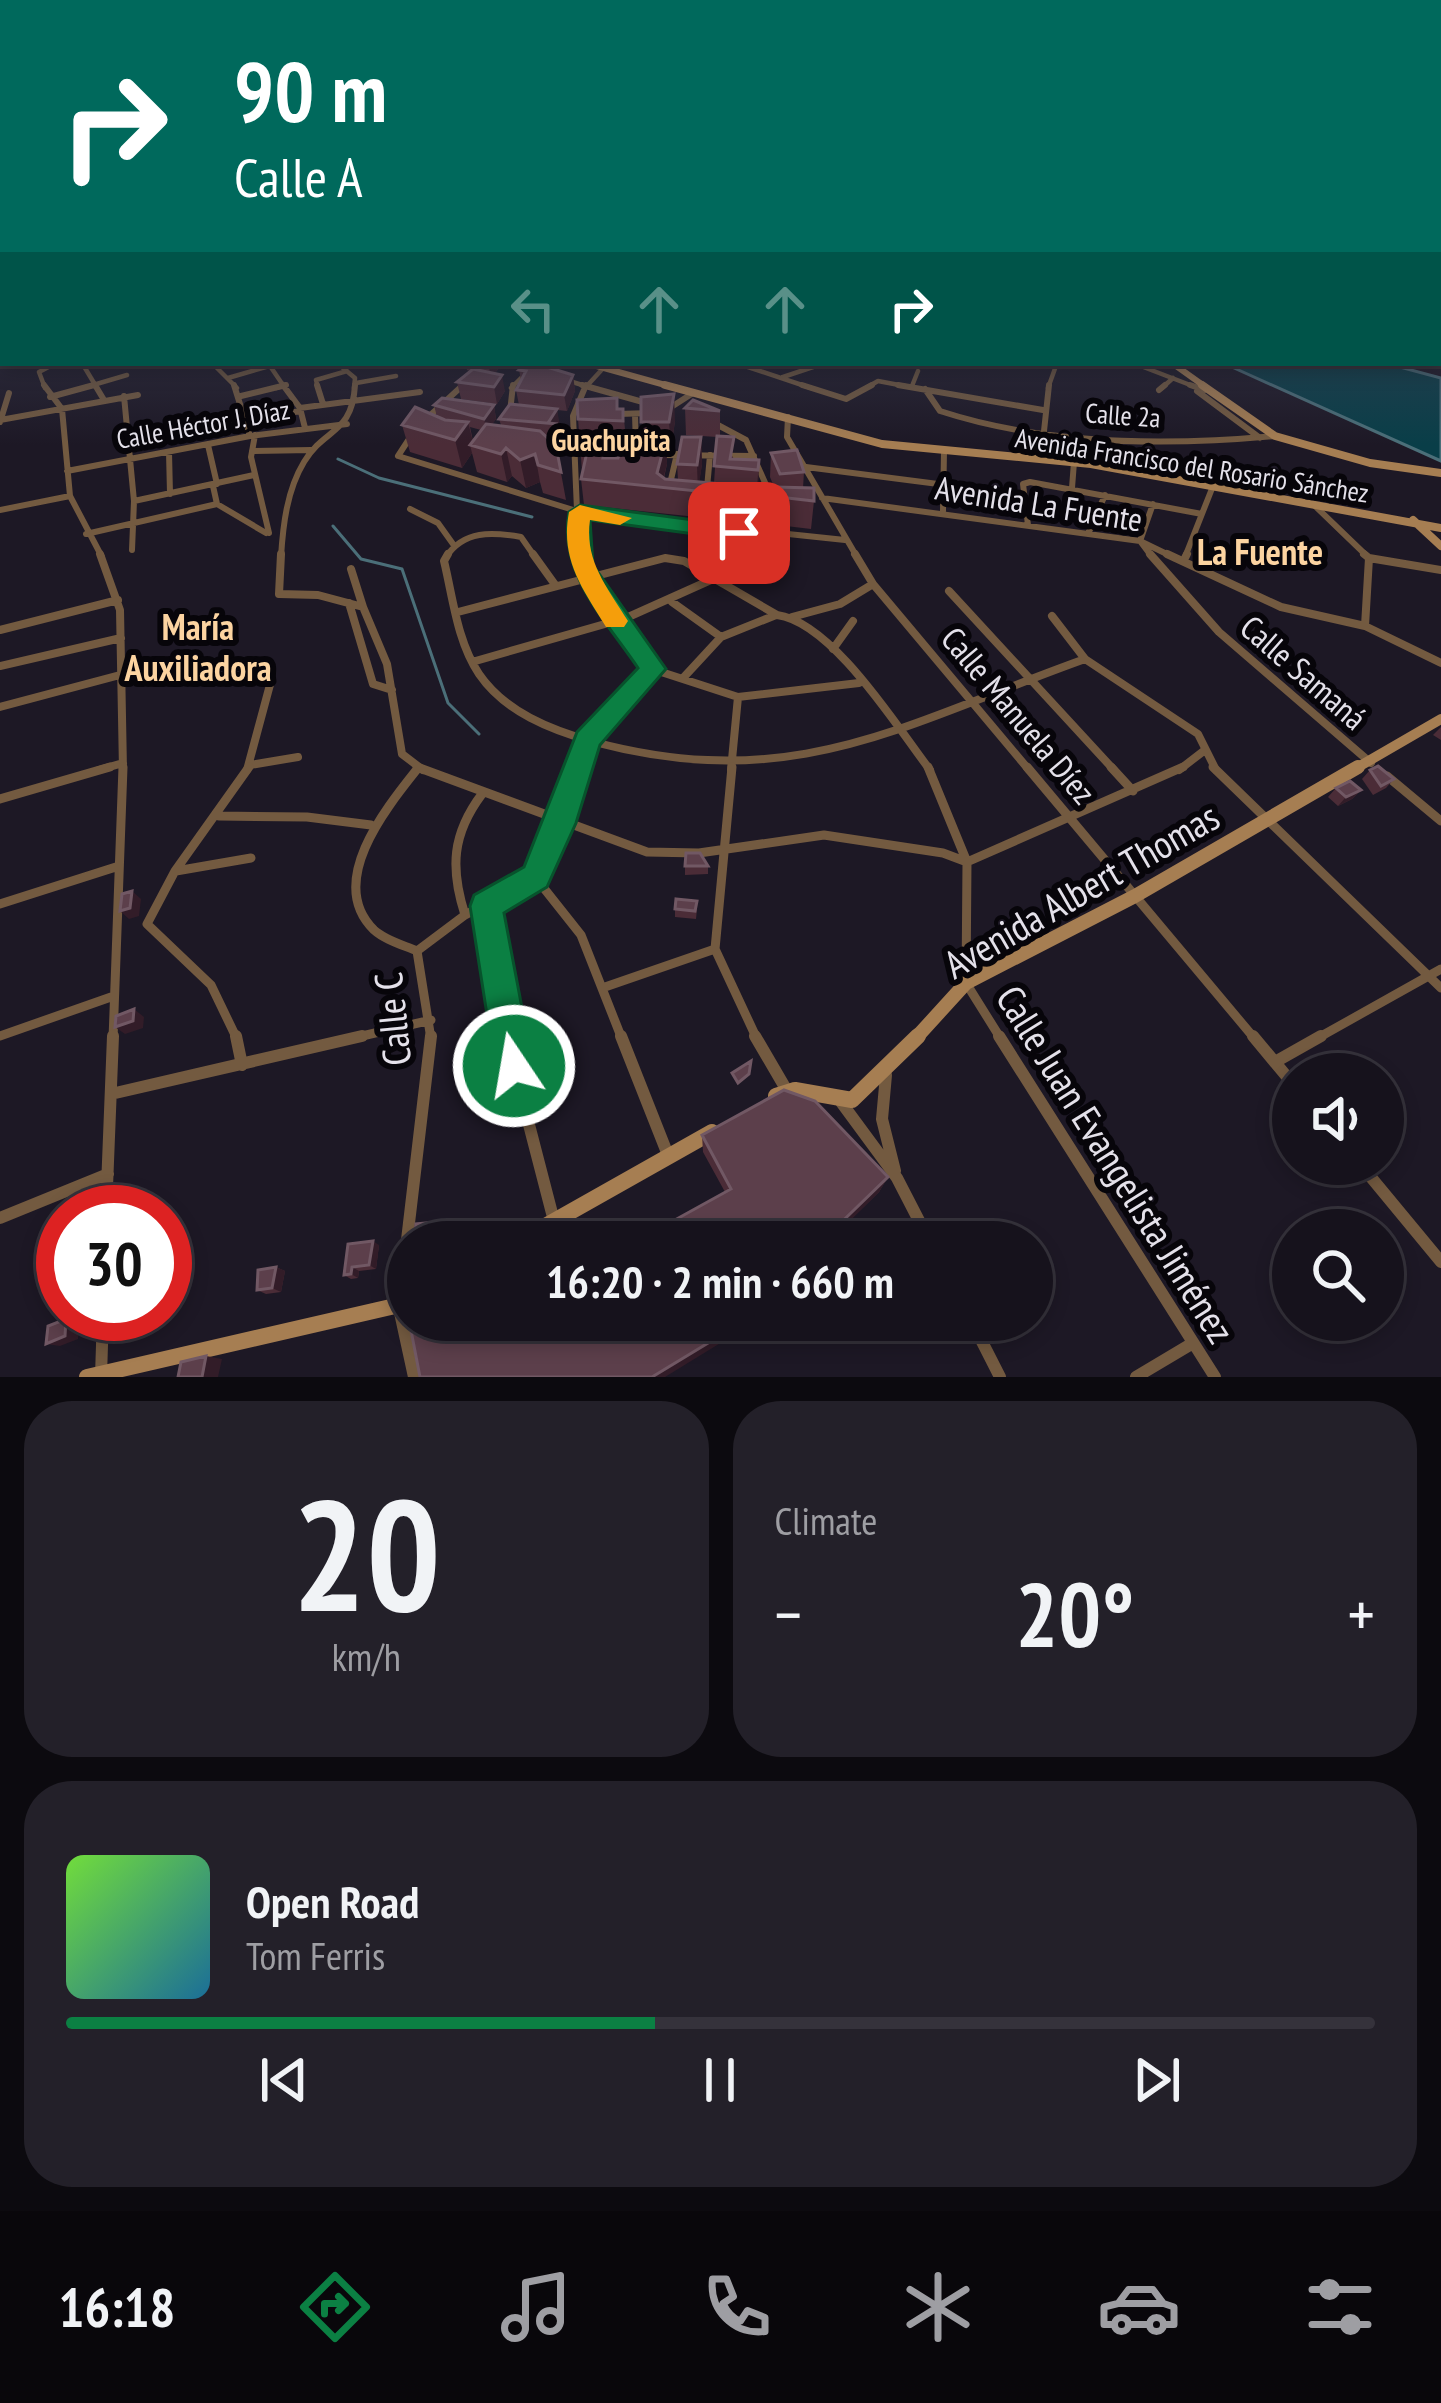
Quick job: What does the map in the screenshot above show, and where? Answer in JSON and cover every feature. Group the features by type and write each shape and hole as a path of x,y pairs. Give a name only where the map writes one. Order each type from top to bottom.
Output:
{"main road":[{"name":"Avenida Francisco del Rosario Sánchez","path":"607,366 693,393 893,442 1055,456 1441,525"},
{"name":"Avenida Francisco del Rosario Sánchez","path":"607,366 882,444 1074,462 1413,520"},
{"path":"1176,366 1203,391 1275,436 1370,463 1441,473"},
{"path":"1173,378 1188,374"},
{"path":"1413,520 1441,546"},
{"name":"Avenida Albert Thomas","path":"840,1101 866,1091 966,983 1135,896 1441,719"},
{"path":"751,1110 787,1090 840,1101"},
{"path":"554,1221 730,1121"},
{"path":"96,1375 387,1310"}],"street":[{"path":"47,366 41,368 49,398 62,409 70,496 118,600 121,638 123,763 107,1185"},
{"path":"84,366 104,400"},
{"path":"215,366 241,395 253,436 254,475 269,533"},
{"path":"229,378 263,366"},
{"path":"271,366 300,409 305,428"},
{"path":"341,366 356,383 347,424 314,450 297,477 281,543 282,596 318,595 363,607"},
{"path":"517,366 547,374"},
{"path":"603,366 568,416 580,512 576,536 581,566 652,669 738,697 859,683"},
{"path":"745,366 846,399 875,381 1043,410"},
{"path":"782,378 817,366"},
{"path":"1044,431 1043,410 1056,366"},
{"path":"1141,366 1203,391 1261,438"},
{"path":"499,428 511,411 511,386 531,370"},
{"path":"323,404 316,380 347,371"},
{"path":"912,386 918,371"},
{"path":"49,398 127,375"},
{"path":"356,383 395,376"},
{"path":"1159,390 1173,378"},
{"path":"562,379 691,417"},
{"path":"241,395 286,385"},
{"path":"462,386 397,454 580,512 846,541"},
{"name":"Calle 2a","path":"925,389 930,403 941,411 1044,431 1220,442 1275,436"},
{"path":"126,442 323,404 420,392"},
{"path":"9,393 0,421 138,395"},
{"path":"614,415 669,410 693,393"},
{"path":"124,396 126,459 134,501 132,550"},
{"path":"443,404 465,406"},
{"path":"488,408 524,412"},
{"path":"635,414 636,456"},
{"path":"568,416 593,416"},
{"name":"Calle Manuela Díez","path":"788,418 787,436 819,501 873,584 1272,1058"},
{"path":"423,422 434,422"},
{"path":"712,423 740,433 771,496 757,534"},
{"name":"Calle Héctor J. Díaz","path":"67,471 253,436 347,424"},
{"path":"208,445 217,504 281,543"},
{"path":"252,451 314,450"},
{"path":"943,511 944,451"},
{"path":"169,452 170,494"},
{"path":"670,498 677,454"},
{"path":"555,455 593,457"},
{"path":"655,455 754,456"},
{"path":"706,501 710,455"},
{"path":"464,478 476,462"},
{"path":"1072,488 1074,462"},
{"path":"804,467 1024,495"},
{"path":"134,501 254,475"},
{"path":"1028,525 1023,484 1030,482 1202,514"},
{"path":"1184,560 1213,486"},
{"path":"1088,534 1105,495"},
{"path":"0,511 70,496"},
{"name":"Avenida La Fuente","path":"819,501 943,511 1140,541 1281,608 1365,626 1441,663"},
{"path":"86,535 217,504"},
{"path":"1140,541 1153,504"},
{"path":"747,505 780,505"},
{"path":"1314,505 1369,558 1441,570"},
{"path":"410,509 438,523 453,544"},
{"path":"556,586 528,540 520,537 492,532 453,544 444,561 472,662 490,689 514,708 587,740 652,756 731,764 837,751 1085,659"},
{"name":"Calle Samaná","path":"1140,541 1193,606 1441,821"},
{"path":"458,612 594,581 665,558 684,561 777,615 792,617 840,604 873,584"},
{"path":"1365,626 1369,558"},
{"path":"351,569 392,690 401,754 418,769 647,852 848,836 943,853 967,862 1175,773 1205,750"},
{"path":"472,662 616,622 672,602 715,578"},
{"path":"949,590 1133,791"},
{"path":"0,631 118,600"},
{"path":"672,602 721,637"},
{"path":"350,603 373,684 392,690"},
{"path":"684,677 721,637 777,615"},
{"path":"1052,616 1085,659 1175,714 1198,734 1210,764 1441,988"},
{"path":"792,617 833,649 932,772 967,862 966,983"},
{"path":"833,649 854,621"},
{"path":"0,666 121,638"},
{"path":"417,951 465,915 535,877 560,823 587,740 652,669"},
{"path":"0,706 121,675"},
{"path":"242,1065 236,1021 173,940 147,924 175,871 250,765 271,681"},
{"path":"738,697 715,950 742,1013 787,1090"},
{"path":"250,765 298,757"},
{"path":"0,799 123,763"},
{"name":"Calle C","path":"414,1221 430,1075 431,1020 417,951 375,931 362,912 359,883 372,825 418,769"},
{"path":"465,915 454,885 451,847 462,818 482,794"},
{"path":"217,816 308,817 372,825"},
{"path":"175,871 251,858"},
{"path":"0,904 119,866"},
{"path":"535,877 580,935 669,1156"},
{"path":"486,906 504,1027 554,1221"},
{"path":"604,987 715,950"},
{"path":"1291,1053 1441,969"},
{"name":"Calle Juan Evangelista Jiménez","path":"966,983 1215,1377"},
{"path":"0,1036 111,997"},
{"path":"111,1094 431,1020"},
{"path":"895,1058 881,1097 897,1178"},
{"path":"840,1101 897,1178 920,1221"},
{"path":"0,1219 108,1174"},
{"path":"1377,1185 1441,1262"},
{"path":"96,1375 100,1341"},
{"name":"Calle C","path":"409,1341 414,1377"},
{"path":"981,1341 1000,1377"},
{"path":"1136,1377 1193,1343"}],"water":[{"path":"1230,366 1396,366 1441,378 1441,461"}],"building":[{"path":"544,366 573,375 564,395 516,390 526,371 519,370"},
{"path":"473,369 502,375 494,387 457,382"},
{"path":"674,394 669,422 641,422 641,397"},
{"path":"442,398 494,405 484,419 434,405"},
{"path":"617,398 623,421 578,419 577,400"},
{"path":"693,400 720,411 685,408"},
{"path":"510,404 557,409 548,423 558,424 499,419"},
{"path":"415,407 445,420 468,422 455,440 402,425"},
{"path":"486,424 540,431 556,446 561,472 538,465 535,454 520,460 506,448 501,454 470,445"},
{"path":"579,436 608,438 603,458 618,458 626,438 666,439 657,473 665,479 758,487 754,497 581,479 587,452 580,452"},
{"path":"717,436 734,437 730,459 759,460 758,470 714,466"},
{"path":"682,437 701,437 697,465 677,464"},
{"path":"797,450 804,472 780,474 771,453"},
{"path":"774,487 814,488 814,501 770,496"},
{"path":"1378,766 1394,779 1381,786 1370,770"},
{"path":"1350,781 1361,790 1346,797 1336,788"},
{"path":"686,853 700,853 708,866 685,866"},
{"path":"132,891 130,908 120,911 122,894"},
{"path":"676,899 697,901 695,911 675,909"},
{"path":"134,1009 133,1021 115,1027 116,1016"},
{"path":"751,1061 749,1074 738,1083 732,1073"},
{"path":"784,1090 815,1101 888,1177 843,1221 673,1221 731,1189 702,1135"},
{"path":"373,1241 369,1265 352,1267 351,1274 344,1275 348,1244"},
{"path":"276,1267 272,1288 257,1290 258,1270"},
{"path":"413,1341 711,1341 652,1377 420,1377"},
{"path":"206,1356 202,1377 178,1377 181,1362"}],"waterway":[{"path":"338,459 379,478 532,517"},
{"path":"333,526 361,559 402,569 448,703 479,734"}],"slow traffic":[{"path":"615,621 581,566 576,536 580,512 620,518"}],"district":[{"name":"Guachupita","path":"611,439"},
{"name":"La Fuente","path":"1260,551"},
{"name":"María Auxiliadora","path":"198,646"}],"route":[{"path":"514,1066 486,906 535,877 560,823 587,740 652,669 581,566 576,536 580,512 739,533"}]}
